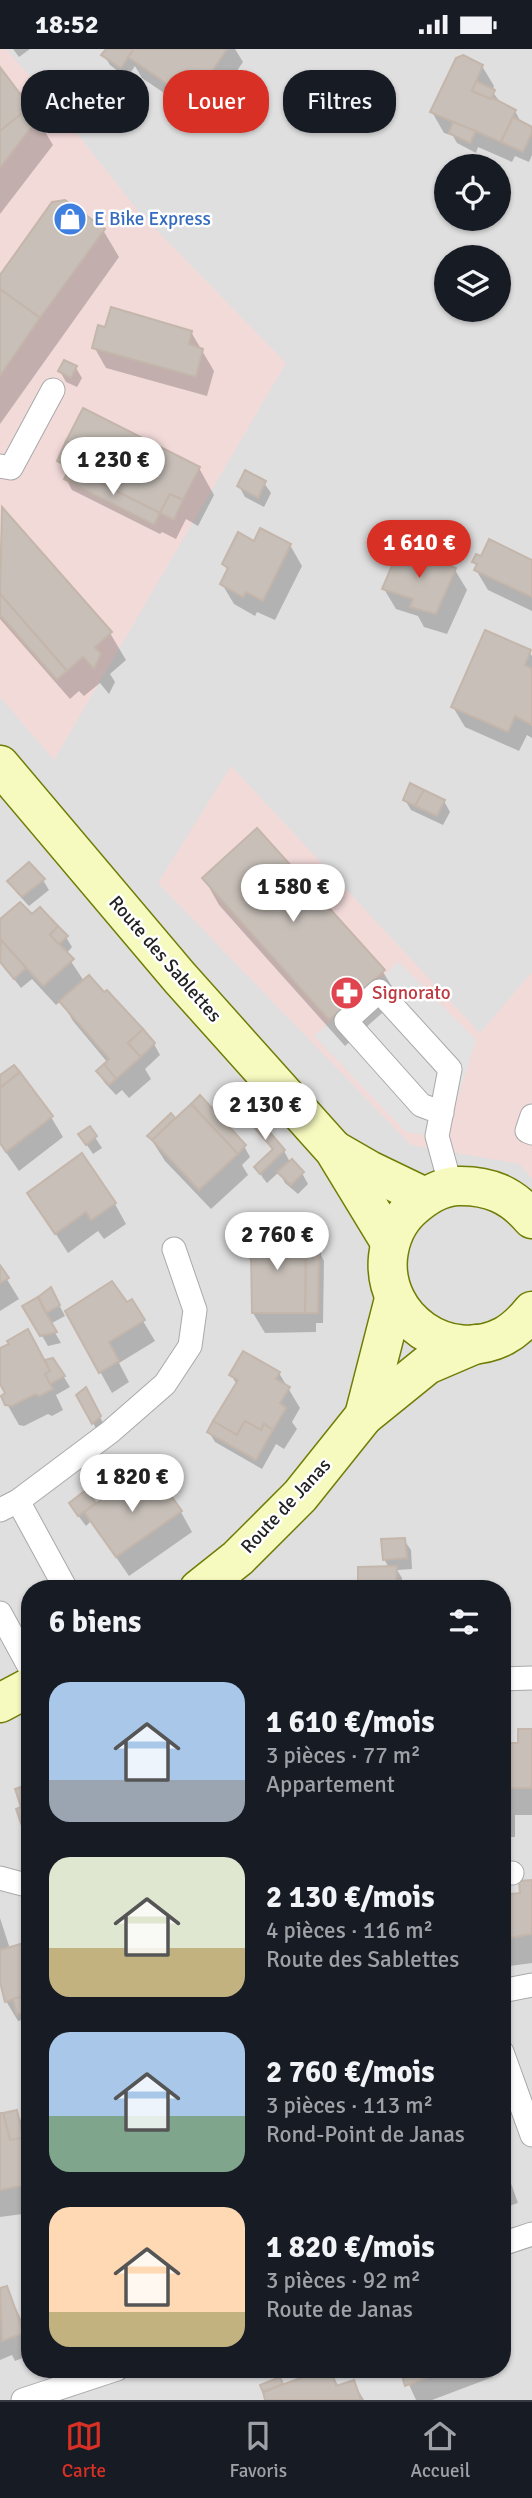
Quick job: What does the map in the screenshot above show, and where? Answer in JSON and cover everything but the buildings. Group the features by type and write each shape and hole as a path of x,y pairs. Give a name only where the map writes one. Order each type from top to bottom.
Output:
{"main road":[{"name":"Route des Sablettes","path":"0,765 180,978 334,1150"},
{"path":"334,1150 369,1170 438,1191 475,1185 499,1192 520,1205 532,1219"},
{"path":"334,1150 390,1243"},
{"path":"438,1191 403,1216 390,1243 387,1271 394,1299 408,1319 428,1335 452,1344 504,1341"},
{"name":"Route de Janas","path":"364,1416 394,1299"},
{"name":"Route de Janas","path":"211,1580 238,1558 300,1496 364,1416 427,1365 504,1341 532,1311"},
{"path":"0,1703 21,1692"}],"lane":[{"path":"0,465 11,468 53,390"},
{"path":"438,1191 437,1136 442,1113 450,1069 379,991 346,1021 421,1105 442,1113"},
{"path":"532,1116 527,1131 532,1133"},
{"path":"60,1580 9,1506 110,1432 165,1384 190,1346 195,1310 174,1249"},
{"path":"0,1613 21,1652"},
{"path":"511,1679 532,1678"},
{"path":"0,1878 21,1884"},
{"path":"511,1989 532,1985"},
{"path":"511,2077 532,2135"},
{"path":"511,2241 532,2234"},
{"path":"23,2400 90,2378"}],"shaded area":[{"path":"0,49 532,49 532,2400 0,2400"},
{"path":"0,49 6,49 24,70 21,70 21,133 77,133 139,212 286,363 54,760 0,697"},
{"path":"231,766 480,1033 532,972 532,1179 520,1164 411,1145 158,883"},
{"path":"399,962 476,1040 445,1138 406,1132 314,1036"}],"place":[{"name":"E Bike Express","path":"70,219"},
{"name":"Signorato","path":"347,993"}]}
